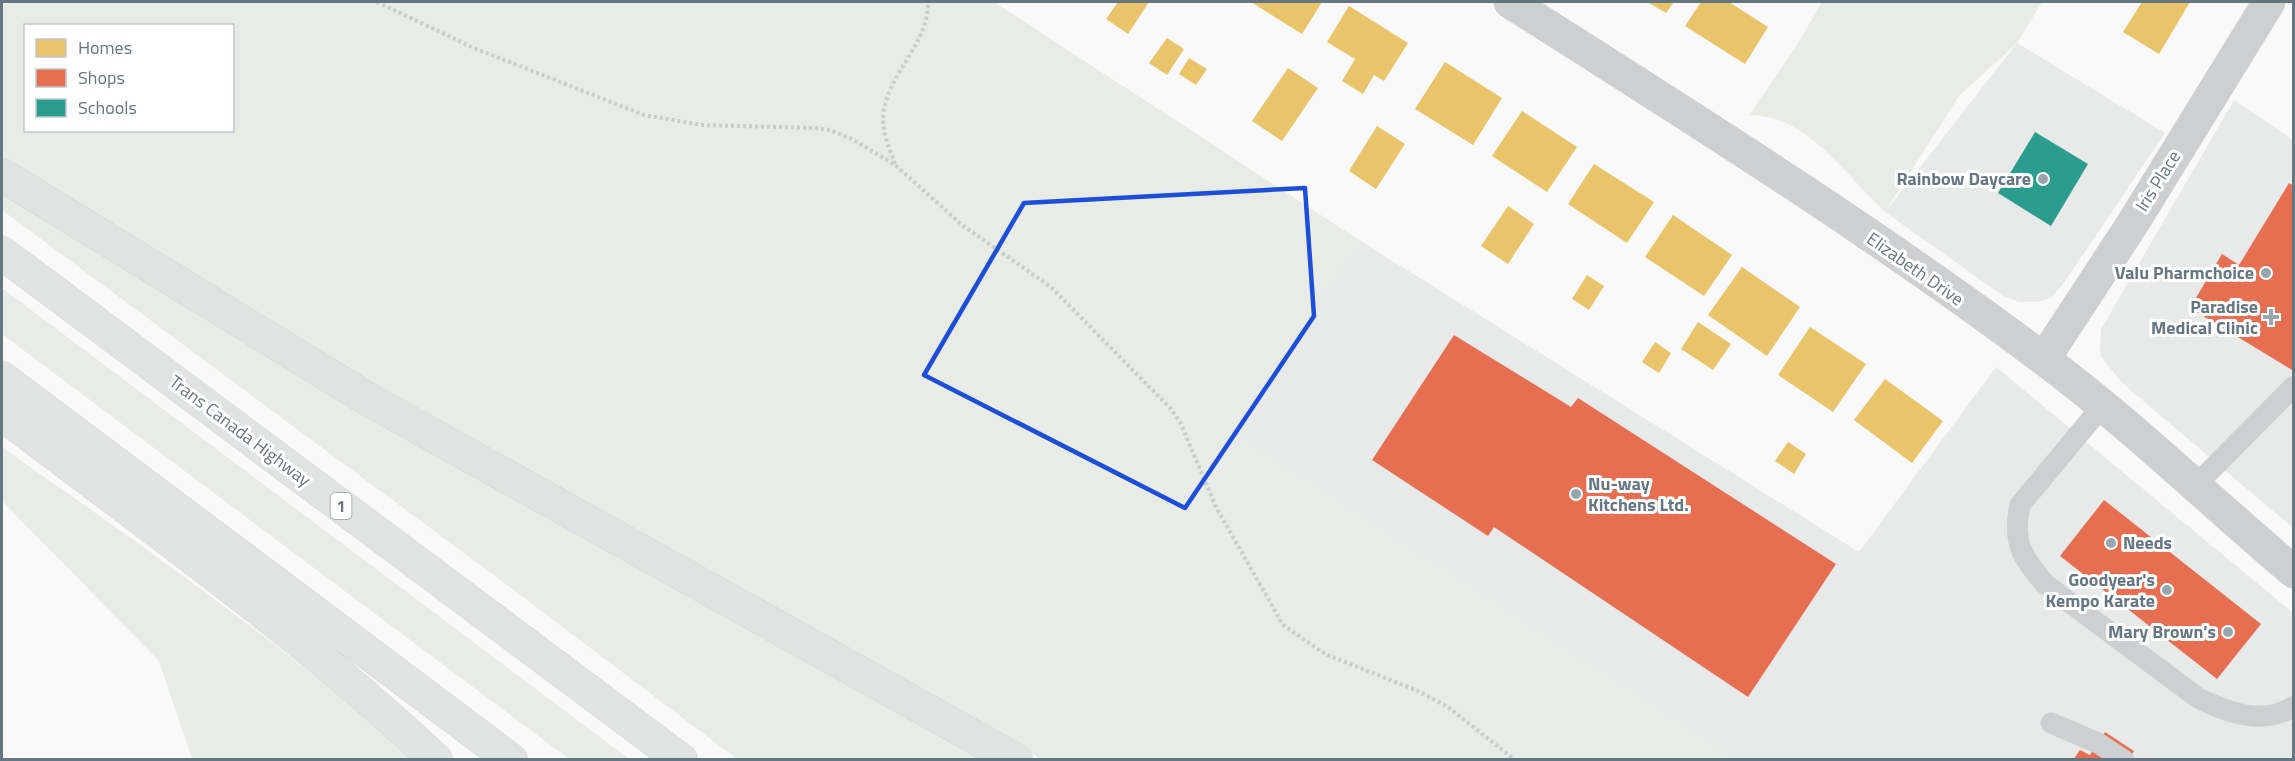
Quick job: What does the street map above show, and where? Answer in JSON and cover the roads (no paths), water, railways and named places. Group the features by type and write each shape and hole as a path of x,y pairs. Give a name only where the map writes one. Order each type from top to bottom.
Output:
{"highway":[{"path":"2,175 366,398 1016,759"},
{"name":"Trans Canada Highway","path":"2,253 681,759"},
{"path":"2,378 511,759"},
{"path":"2,414 302,641 436,759"}],"street":[{"name":"Elizabeth Drive","path":"1510,2 1784,177 2044,359 2103,405 2194,487 2294,572"},
{"name":"Iris Place","path":"2044,359 2133,223 2269,2"}],"lane":[{"path":"2194,487 2294,386"},
{"path":"2103,405 2020,505 2016,526 2019,547 2031,567 2045,584 2198,698 2216,708 2259,717 2279,716 2294,706"},
{"path":"2051,723 2098,742 2124,759"}],"place":[{"name":"Rainbow Daycare","path":"2043,179"},
{"name":"Valu Pharmchoice","path":"2266,273"},
{"name":"Paradise Medical Clinic","path":"2271,317"},
{"name":"Nu-way Kitchens Ltd.","path":"1576,494"},
{"name":"Needs","path":"2111,543"},
{"name":"Goodyear's Kempo Karate","path":"2167,590"},
{"name":"Mary Brown's","path":"2228,632"}]}
